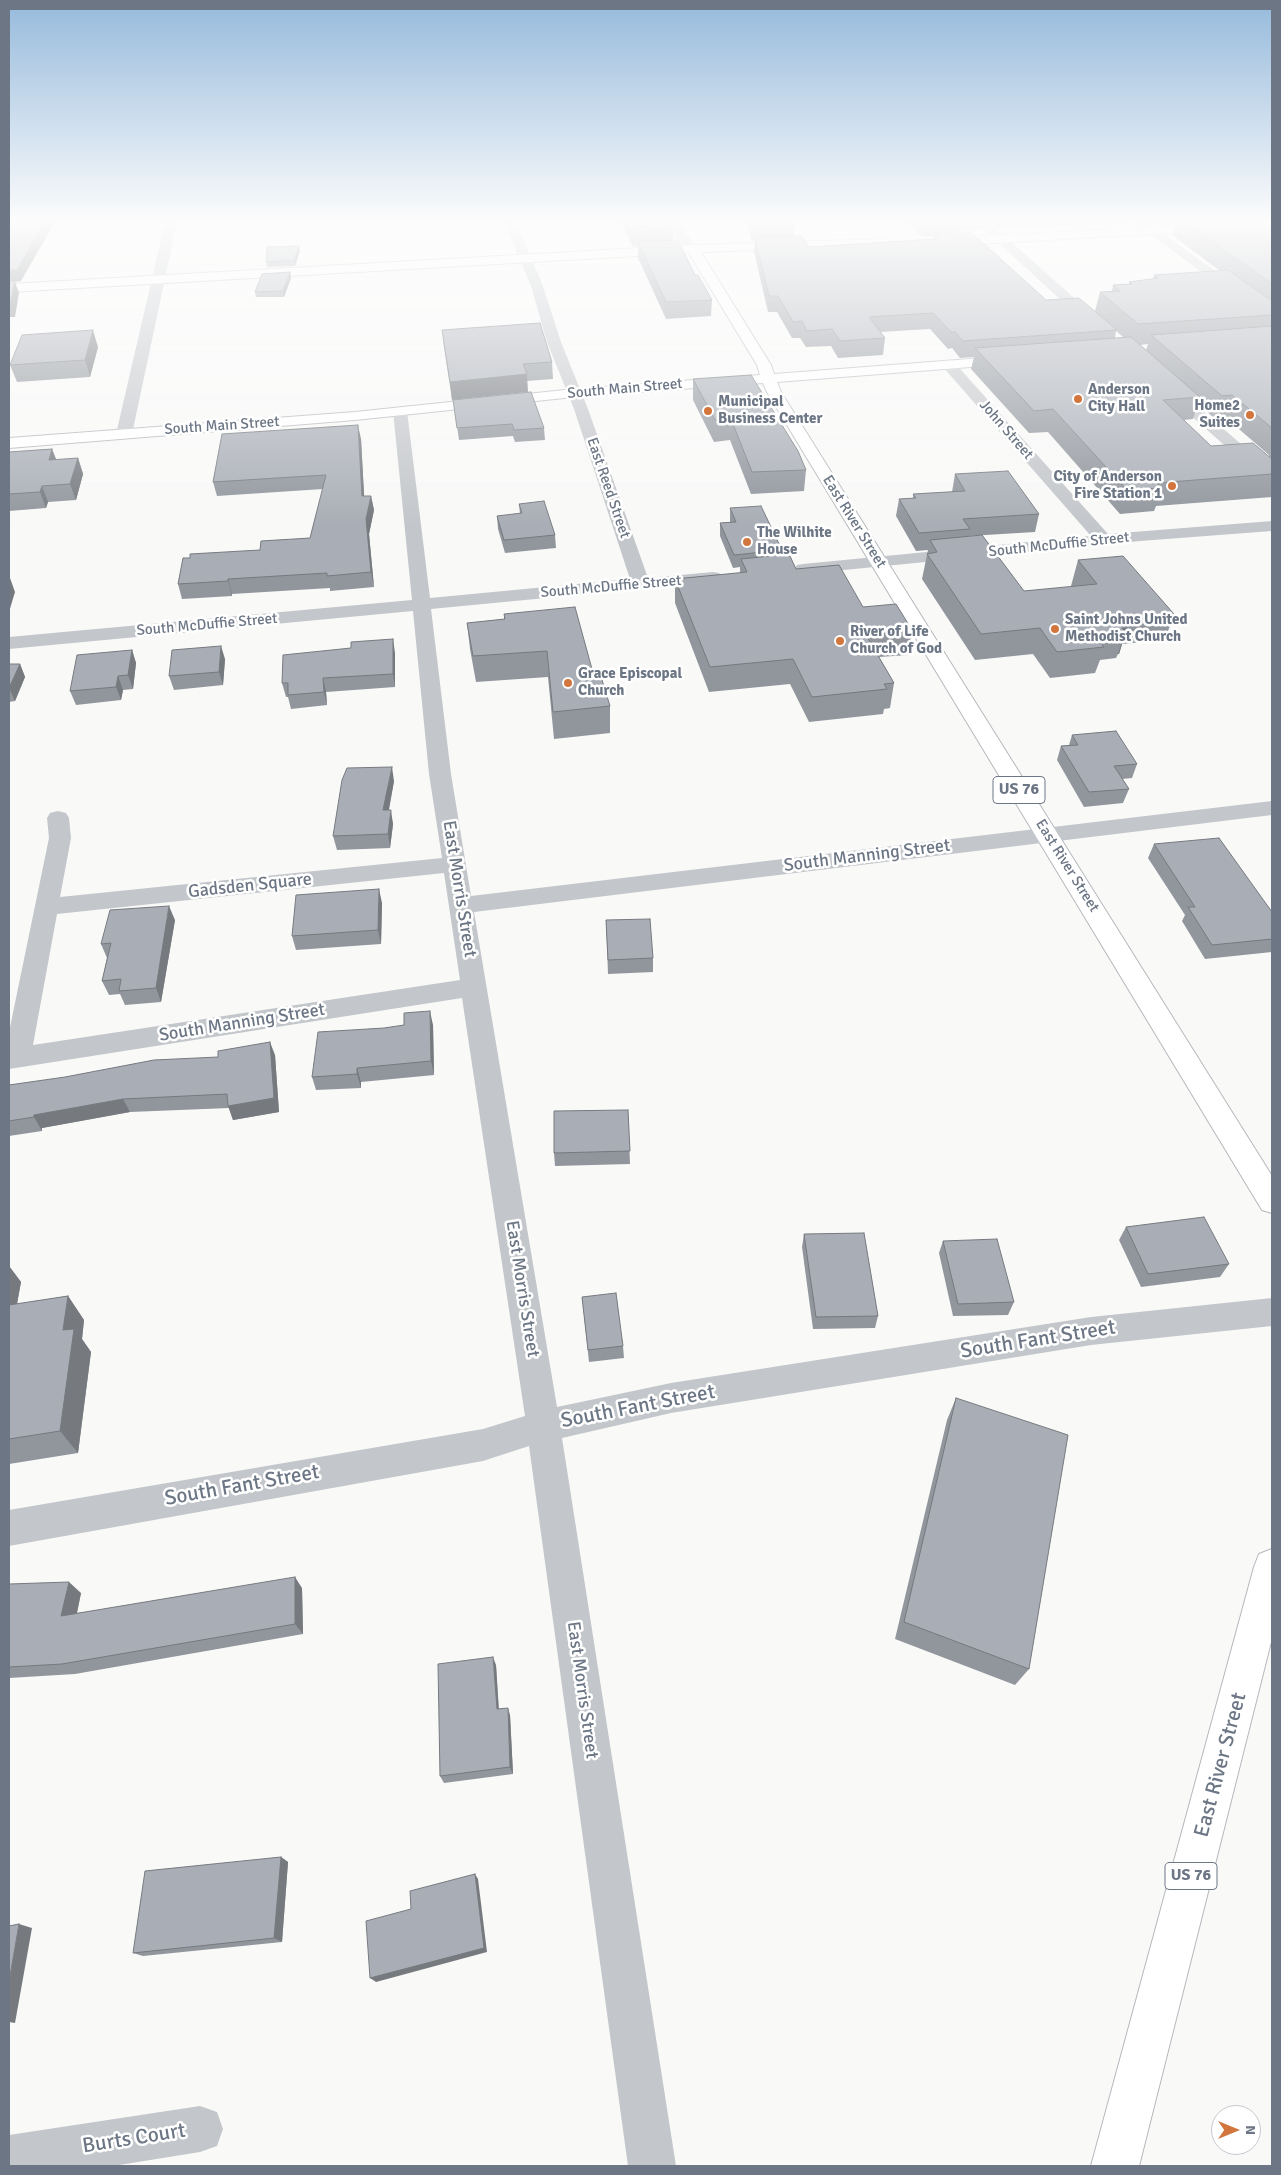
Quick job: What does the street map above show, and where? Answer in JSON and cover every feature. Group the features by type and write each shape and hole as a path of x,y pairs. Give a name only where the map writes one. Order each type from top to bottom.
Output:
{"main road":[{"name":"US 76","path":"738,324 764,365 768,378"},
{"name":"South Main Street","path":"9,443 400,411 574,393 1025,358"},
{"name":"East River Street","path":"768,378 774,392 878,562 1272,1201"},
{"name":"East River Street","path":"1115,2166 1271,1577"}],"street":[{"path":"124,434 148,324"},
{"name":"East Reed Street","path":"549,324 581,409 641,584"},
{"path":"1095,324 1104,332"},
{"name":"John Street","path":"948,364 1104,540"},
{"path":"1154,376 1272,479"},
{"name":"East Morris Street","path":"400,411 440,774 543,1426 652,2166"},
{"name":"South McDuffie Street","path":"787,571 1104,540 1272,526"},
{"name":"South McDuffie Street","path":"9,643 728,576"},
{"name":"South Manning Street","path":"462,904 1272,808"},
{"path":"13,1058 47,907 60,838 58,818"},
{"name":"Gadsden Square","path":"47,907 454,864"},
{"name":"South Manning Street","path":"13,1058 475,987"},
{"name":"South Fant Street","path":"9,1528 483,1445 543,1426 671,1398 1091,1331 1272,1312"},
{"name":"Burts Court","path":"9,2159 200,2129"}],"building":[{"path":"540,324 552,362 523,364 527,374 450,382 442,330"},
{"path":"803,324 874,324 885,338 840,341 832,329 807,331"},
{"path":"943,324 1109,324 1117,330 963,341 955,332 951,332"},
{"path":"1272,326 1272,428 1232,395 1222,396 1151,335"},
{"path":"93,330 85,360 10,365 22,335"},
{"path":"1131,337 1200,397 1163,400 1211,446 1253,443 1272,459 1272,474 1157,483 1161,488 1127,490 1053,409 1034,411 975,348"},
{"path":"751,375 798,451 806,470 752,472 731,419 715,420 693,379"},
{"path":"531,392 544,428 514,430 512,424 457,428 453,400"},
{"path":"358,425 362,496 371,496 366,519 371,572 327,576 327,573 228,579 228,581 178,584 183,558 190,558 190,554 260,550 261,541 310,538 326,475 213,482 222,434"},
{"path":"52,449 49,460 78,458 70,484 42,486 40,492 9,494 9,452"},
{"path":"1008,471 1039,514 963,519 970,529 919,533 899,499 916,498 913,494 965,491 955,474"},
{"path":"544,501 555,535 504,540 497,516 522,513 519,504"},
{"path":"761,506 782,550 734,555 720,523 736,522 730,508"},
{"path":"982,535 1024,591 1097,584 1078,560 1123,556 1174,614 1120,620 1127,628 1122,628 1125,632 1094,635 1104,647 1057,652 1040,628 981,634 927,554 937,552 930,540"},
{"path":"789,554 796,569 839,565 863,607 896,604 912,630 866,635 894,683 884,684 887,689 812,697 793,659 710,667 675,579 747,572 741,559"},
{"path":"575,607 595,680 602,680 610,706 553,712 547,651 473,656 467,623 505,619 504,614"},
{"path":"393,639 393,674 323,678 324,692 288,695 288,683 282,683 283,655 351,648 351,642"},
{"path":"221,646 219,672 169,676 172,650"},
{"path":"132,650 128,675 118,676 116,687 70,691 77,655"},
{"path":"9,664 20,664 9,688"},
{"path":"1116,731 1137,764 1114,766 1129,789 1089,792 1061,746 1078,745 1072,735"},
{"path":"392,767 383,810 391,810 388,834 333,836 342,780 347,768"},
{"path":"1219,838 1272,912 1272,939 1212,945 1188,907 1195,907 1154,844"},
{"path":"379,889 378,930 292,936 296,895"},
{"path":"169,906 156,988 119,991 121,979 102,981 111,943 101,944 110,910"},
{"path":"650,919 653,958 608,960 606,920"},
{"path":"430,1011 431,1061 357,1068 357,1074 312,1077 318,1032 404,1025 404,1013"},
{"path":"270,1042 274,1098 228,1106 227,1094 123,1099 9,1121 9,1085 65,1077 154,1060 218,1057 218,1051"},
{"path":"628,1110 630,1151 554,1153 554,1111"},
{"path":"1204,1217 1229,1264 1148,1274 1126,1227"},
{"path":"864,1233 878,1316 816,1317 804,1234"},
{"path":"997,1239 1014,1302 958,1304 943,1241"},
{"path":"616,1293 623,1346 588,1350 582,1297"},
{"path":"68,1296 63,1330 74,1329 60,1431 9,1439 9,1305"},
{"path":"956,1398 1068,1435 1029,1669 904,1622"},
{"path":"295,1577 295,1624 62,1664 9,1667 9,1584 69,1582 61,1616"},
{"path":"493,1657 497,1709 508,1708 510,1767 440,1776 438,1664"},
{"path":"281,1857 274,1938 133,1953 145,1871"},
{"path":"475,1874 484,1948 370,1978 366,1921 411,1909 410,1891"},
{"path":"19,1924 9,1982 9,1926"}],"place":[{"name":"Anderson City Hall","path":"1078,399"},
{"name":"Municipal Business Center","path":"708,411"},
{"name":"Home2 Suites","path":"1250,415"},
{"name":"City of Anderson Fire Station 1","path":"1172,486"},
{"name":"The Wilhite House","path":"747,542"},
{"name":"Saint Johns United Methodist Church","path":"1055,629"},
{"name":"River of Life Church of God","path":"840,641"},
{"name":"Grace Episcopal Church","path":"568,683"}]}
